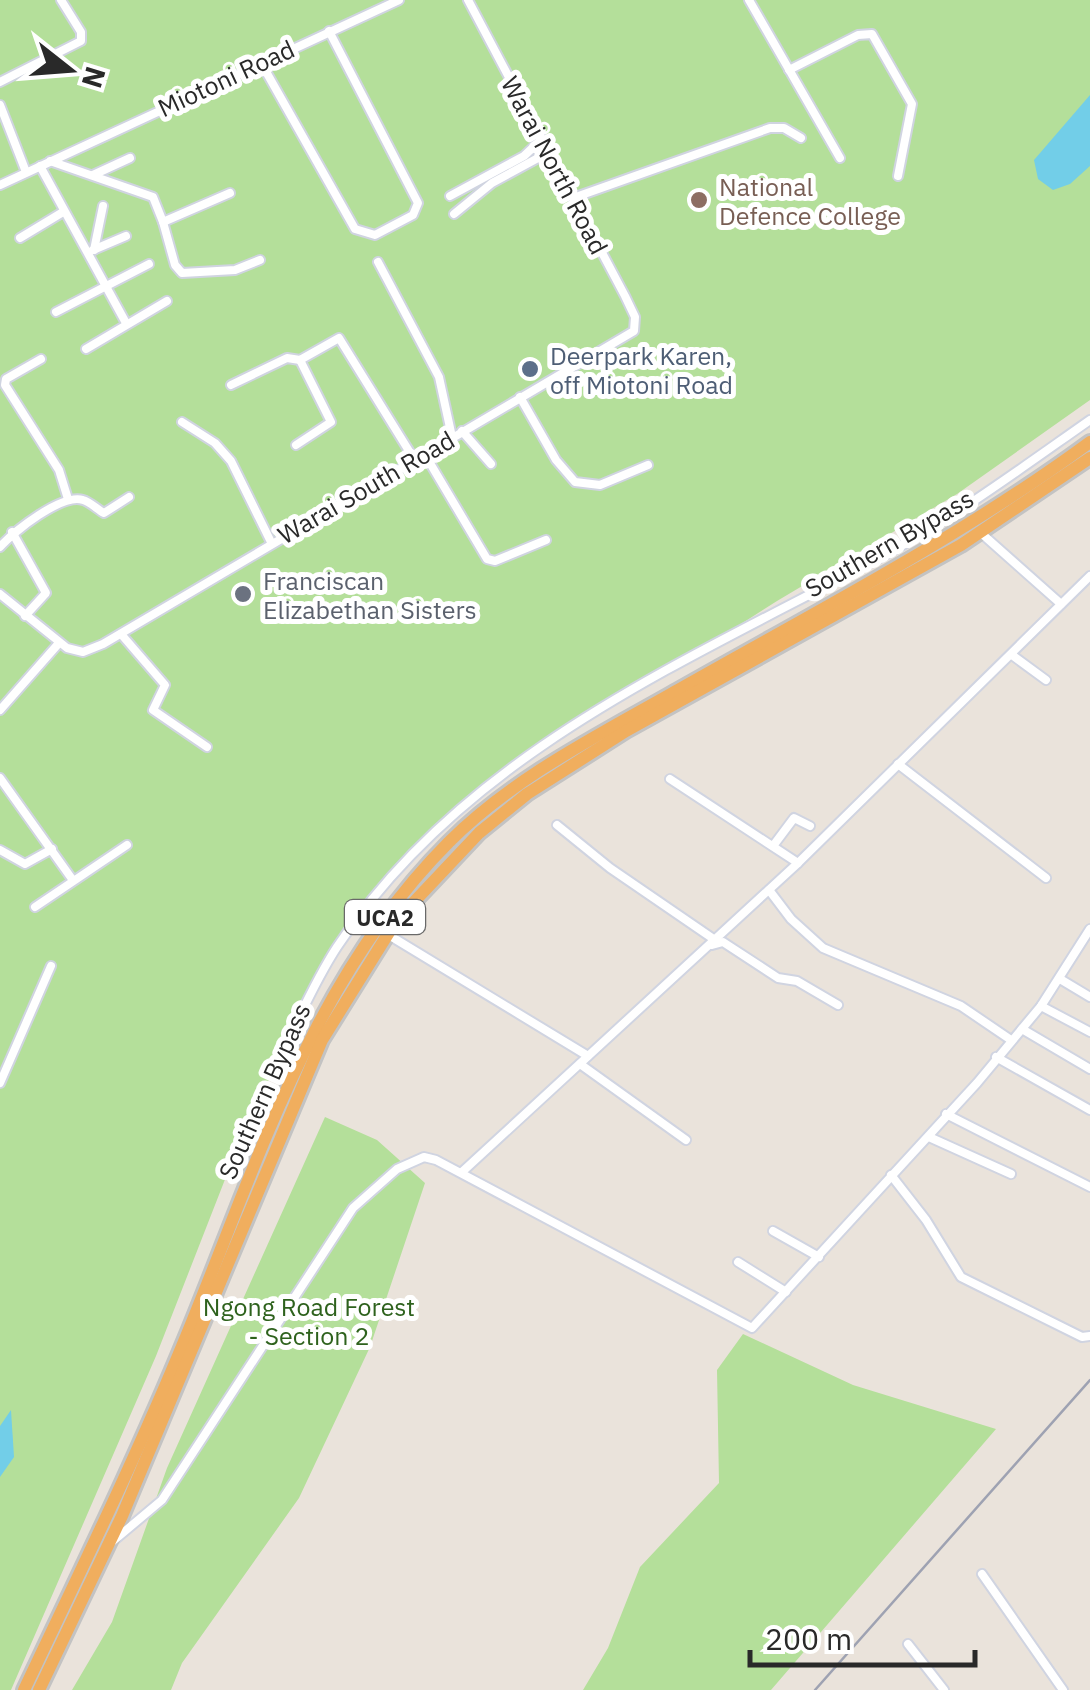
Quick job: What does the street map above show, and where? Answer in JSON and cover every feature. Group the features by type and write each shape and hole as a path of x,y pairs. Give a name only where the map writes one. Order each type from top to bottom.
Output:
{"highway":[{"name":"Southern Bypass","path":"24,1690 185,1340 310,1035 349,966 398,900 450,841 558,759 1017,496 1090,442"},
{"name":"Southern Bypass","path":"39,1690 108,1545 322,1040 387,934 433,878 527,794 626,731 981,532 1090,458"}],"street":[{"path":"0,82 79,44 81,32 61,0"},
{"name":"Miotoni Road","path":"0,185 399,0"},
{"name":"Warai North Road","path":"468,0 635,317 634,332"},
{"path":"749,0 840,158"},
{"path":"260,62 355,229 369,236 385,231 413,216 417,200 330,31"},
{"path":"789,70 858,36 872,34 912,104 898,176"},
{"path":"0,104 26,172"},
{"path":"573,198 770,128 784,128 801,138"},
{"path":"450,196 524,156 542,140"},
{"path":"454,214 492,182 549,152"},
{"path":"93,176 130,158"},
{"path":"50,161 153,197 175,265 182,273 235,270 260,260"},
{"path":"40,166 91,252 126,323"},
{"path":"164,222 230,193"},
{"path":"91,252 103,206"},
{"path":"20,238 64,212"},
{"path":"91,252 126,236"},
{"path":"378,262 438,377 452,436"},
{"path":"56,312 149,264"},
{"path":"86,349 167,301"},
{"name":"Warai South Road","path":"60,643 83,652 120,634 634,332"},
{"path":"232,385 286,358 300,360 341,339 414,458"},
{"path":"41,359 6,379 5,385 59,470 68,499"},
{"path":"296,445 329,426 331,418 300,360"},
{"path":"520,397 556,460 576,482 600,486 648,465"},
{"path":"284,1048 315,984 361,915 408,860 504,771 649,680 900,547 1090,420"},
{"path":"182,422 215,443 231,461 271,542"},
{"path":"462,430 491,464"},
{"path":"424,453 488,559 495,561 546,540"},
{"path":"0,547 12,532 68,499 81,499 104,513 130,497"},
{"path":"12,532 46,593 25,616"},
{"path":"981,532 1061,604"},
{"path":"462,1172 769,890 1090,576"},
{"path":"0,594 60,643 0,710"},
{"path":"120,634 164,684 153,710 206,747"},
{"path":"1012,655 1046,680"},
{"path":"898,764 1046,878"},
{"path":"0,778 72,880"},
{"path":"670,779 798,862"},
{"path":"773,846 794,818 810,826"},
{"path":"557,824 711,943 723,942 778,978 797,981 838,1004"},
{"path":"35,907 127,846"},
{"path":"0,850 25,864 52,849"},
{"path":"769,890 791,919 823,948 962,1006 1011,1040"},
{"path":"108,1545 162,1500 274,1332 290,1298 358,1202 397,1168 424,1157 462,1172 749,1328 929,1137 1022,1029 1060,979 1090,929"},
{"path":"387,934 588,1056"},
{"path":"0,1084 51,966"},
{"path":"1060,979 1090,997"},
{"path":"1041,1006 1090,1032"},
{"path":"1022,1029 1090,1069"},
{"path":"996,1056 1090,1110"},
{"path":"580,1064 686,1140"},
{"path":"946,1114 1090,1187"},
{"path":"929,1137 1011,1174"},
{"path":"891,1175 926,1220 961,1277 1082,1337 1090,1336"},
{"path":"773,1231 819,1257"},
{"path":"738,1262 786,1292"},
{"path":"982,1574 1063,1690"},
{"path":"908,1644 944,1690"}],"green space":[{"path":"0,0 1090,0 1090,400 957,494 777,601 479,792 406,857 344,936 249,1118 156,1356 11,1690 0,1690"},
{"name":"Ngong Road Forest - Section 2","path":"325,1117 377,1140 425,1183 370,1347 299,1498 182,1663 171,1690 72,1690 112,1622 167,1468"},
{"path":"743,1334 853,1385 996,1429 771,1690 583,1690 608,1648 640,1567 719,1483 717,1370"}],"water":[{"path":"1090,95 1090,166 1070,184 1053,190 1038,179 1034,160"},
{"path":"11,1410 14,1457 0,1477 0,1426"}],"railway":[{"path":"815,1690 1090,1380"}],"place":[{"name":"National Defence College","path":"699,200"},
{"name":"Deerpark Karen, off Miotoni Road","path":"530,369"},
{"name":"Franciscan Elizabethan Sisters","path":"243,594"}]}
